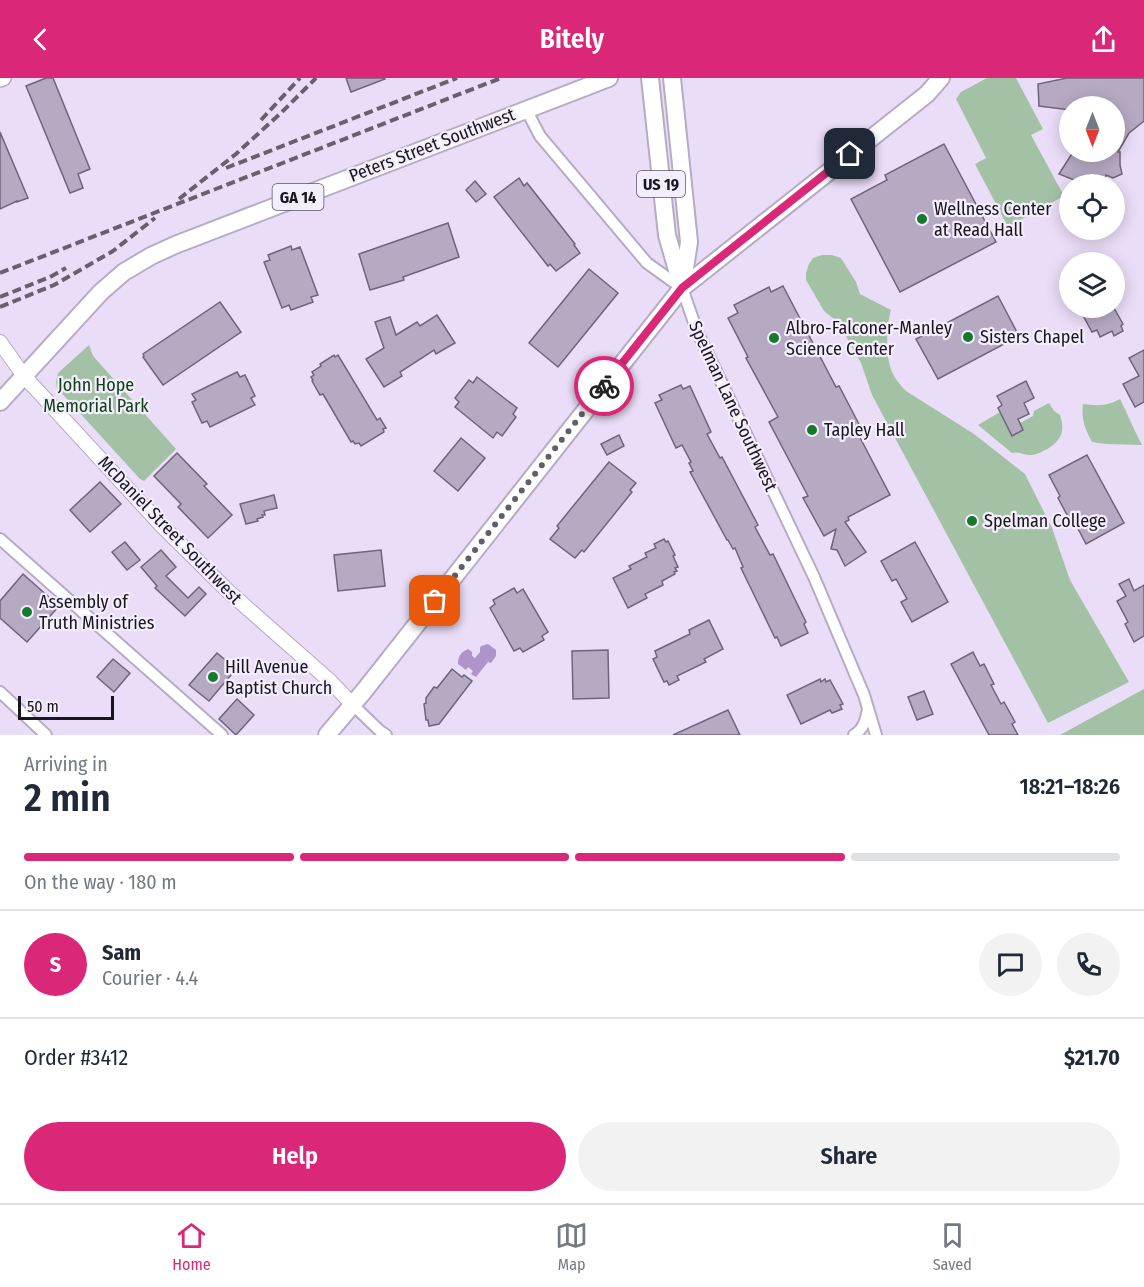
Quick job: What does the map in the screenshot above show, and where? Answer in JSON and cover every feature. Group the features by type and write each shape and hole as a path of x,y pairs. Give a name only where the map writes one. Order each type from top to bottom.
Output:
{"main road":[{"name":"Peters Street Southwest","path":"0,402 101,292 124,272 151,256 609,78"},
{"name":"US 19","path":"650,78 667,235 682,288"},
{"name":"US 19","path":"672,78 688,242 682,288"},
{"path":"327,735 682,288 927,94 940,78"}],"street":[{"path":"526,109 540,136 647,263 682,288"},
{"name":"Spelman Lane Southwest","path":"682,288 697,331 814,577 864,695 876,735"},
{"name":"McDaniel Street Southwest","path":"1,343 24,376 196,561 330,681 353,705"},
{"path":"0,539 222,735"},
{"path":"0,692 46,735"},
{"path":"353,705 386,735"},
{"path":"854,735 864,725 868,709"}],"green space":[{"path":"987,78 1016,78 1043,129 1031,135 1059,187 1059,199 1008,227 975,164 986,158 956,99 961,92"},
{"path":"822,255 841,258 856,282 860,294 891,310 887,343 888,357 893,374 903,388 974,434 1025,474 1052,528 1070,580 1129,682 1048,723 872,395 861,363 838,322 824,311 806,280 809,264 813,258"},
{"name":"John Hope Memorial Park","path":"89,345 93,356 176,449 144,481 57,388 58,373"},
{"path":"1120,399 1142,445 1092,442 1084,424 1083,404 1102,405"},
{"path":"1049,403 1060,415 1062,426 1060,438 1049,448 1036,454 1012,453 978,425 1000,412 1012,436 1023,430 1020,423 1033,416 1034,411"},
{"path":"1144,689 1144,735 1060,735"}],"shaded area":[{"path":"488,644 496,650 496,656 476,677 471,674 473,671 468,667 466,670 458,664 463,651 468,649 475,658 481,646"}],"building":[{"path":"46,78 53,78 90,169 78,174 83,188 70,193 26,86"},
{"path":"346,78 384,78 385,79 351,92"},
{"path":"1067,78 1144,78 1144,121 1129,133 1125,140 1125,96 1059,96 1059,109 1039,106 1038,84"},
{"path":"0,132 28,198 0,209"},
{"name":"Wellness Center at Read Hall","path":"944,144 996,242 900,292 851,199 887,180 885,175"},
{"path":"1067,162 1120,162 1122,174 1059,174"},
{"path":"519,178 524,186 527,183 580,253 556,271 550,264 548,266 494,197"},
{"path":"475,181 486,194 476,202 466,190"},
{"path":"448,223 459,257 403,277 404,280 370,290 359,254"},
{"path":"291,246 292,250 300,247 318,295 311,297 313,302 291,310 289,305 282,308 264,262 270,260 268,255"},
{"path":"589,269 618,293 558,367 529,343"},
{"path":"783,286 836,387 839,386 860,426 855,428 890,495 848,517 849,520 845,522 866,552 845,566 837,550 831,549 836,529 824,536 803,498 808,496 769,422 778,417 746,358 748,357 728,318 738,313 734,305 769,287 771,292"},
{"name":"Sisters Chapel","path":"998,296 1019,336 938,379 916,339"},
{"path":"220,302 241,332 163,385 143,354"},
{"path":"437,315 455,343 436,354 434,350 400,372 402,376 384,387 366,359 384,348 375,322 390,317 396,335 417,322 420,326"},
{"path":"1084,318 1120,318 1123,324 1121,326 1123,331 1114,336 1112,331 1100,337 1097,330 1092,332"},
{"path":"1144,350 1144,402 1135,407 1123,384 1139,376 1129,358"},
{"path":"334,355 335,357 338,355 377,420 380,418 386,428 383,429 384,432 361,446 359,443 351,442 323,394 320,395 312,381 311,377 314,375 312,372"},
{"path":"237,372 240,377 245,375 255,396 251,398 255,405 210,427 207,421 202,423 192,402 196,400 192,394"},
{"path":"477,377 517,408 513,414 516,417 502,436 497,432 493,438 455,407 459,402 455,398 469,380 473,383"},
{"path":"1026,381 1034,398 1024,403 1029,414 1018,419 1023,430 1012,436 998,408 1002,405 997,396"},
{"path":"681,385 683,389 690,386 711,432 707,434 720,458 722,457 758,525 755,527 770,555 773,554 806,622 804,624 808,633 781,646 741,568 743,567 735,548 733,549 727,540 690,472 693,471 689,463 691,462 682,445 676,448 655,403 662,400 659,395"},
{"path":"619,435 624,446 607,455 601,444"},
{"path":"461,438 485,458 458,491 434,471"},
{"path":"177,453 207,484 204,486 232,515 208,538 178,507 181,504 154,476"},
{"path":"1087,455 1124,523 1086,544 1058,498 1060,496 1049,475"},
{"path":"609,462 636,483 630,490 632,492 584,552 582,550 575,558 550,539 559,528 557,526"},
{"path":"100,482 121,504 90,532 70,510"},
{"path":"274,495 277,508 264,511 265,515 257,519 258,521 246,524 240,504"},
{"path":"664,539 668,541 675,555 673,556 678,567 675,568 677,571 662,581 663,585 645,594 647,598 628,608 613,578 631,569 629,566 647,557 645,553 656,548 654,544"},
{"path":"125,542 140,560 127,570 112,552"},
{"path":"915,542 948,602 912,622 901,602 907,599 896,579 892,581 881,561"},
{"path":"161,550 176,567 166,576 188,598 199,587 206,594 185,616 155,588 157,586 141,567"},
{"path":"381,550 385,586 338,591 334,555"},
{"name":"Assembly of Truth Ministries","path":"23,574 59,606 27,642 0,618 0,601"},
{"path":"1129,579 1134,591 1144,585 1144,636 1134,642 1125,624 1128,622 1117,601 1126,596 1119,584"},
{"path":"514,588 517,593 523,589 548,632 542,636 544,640 523,652 520,648 514,651 490,608 495,604 493,600"},
{"path":"709,620 723,649 704,659 706,662 677,676 679,680 669,685 667,681 664,682 653,659 657,657 655,651 690,634 689,630"},
{"path":"608,650 609,698 573,699 572,651"},
{"path":"973,652 980,666 984,664 1001,704 1004,702 1015,722 1012,724 1018,735 989,735 951,664"},
{"name":"Hill Avenue Baptist Church","path":"217,653 236,669 209,701 189,685"},
{"path":"113,659 130,673 114,692 97,677"},
{"path":"452,669 472,681 439,724 429,726 424,704 426,698"},
{"path":"820,679 821,682 825,679 826,682 830,680 843,704 840,705 842,709 832,713 830,710 801,724 787,695"},
{"path":"924,691 933,714 917,720 908,697"},
{"path":"237,699 254,715 236,735 219,719"},
{"path":"728,710 740,735 673,735"}],"railway":[{"path":"261,120 300,78"},
{"path":"179,199 236,154 316,78"},
{"path":"226,168 457,78"},
{"path":"0,273 501,78"},
{"path":"0,307 54,285 113,251 155,218"},
{"path":"0,297 50,277 66,268"}],"way so far":[{"path":"435,601 604,386"}],"place":[{"name":"Wellness Center at Read Hall","path":"922,219"},
{"name":"Sisters Chapel","path":"968,337"},
{"name":"Albro-Falconer-Manley Science Center","path":"774,338"},
{"name":"Tapley Hall","path":"812,430"},
{"name":"Spelman College","path":"972,521"},
{"name":"Assembly of Truth Ministries","path":"27,612"},
{"name":"Hill Avenue Baptist Church","path":"213,677"}],"route":[{"path":"604,386 682,288 850,154"}]}
